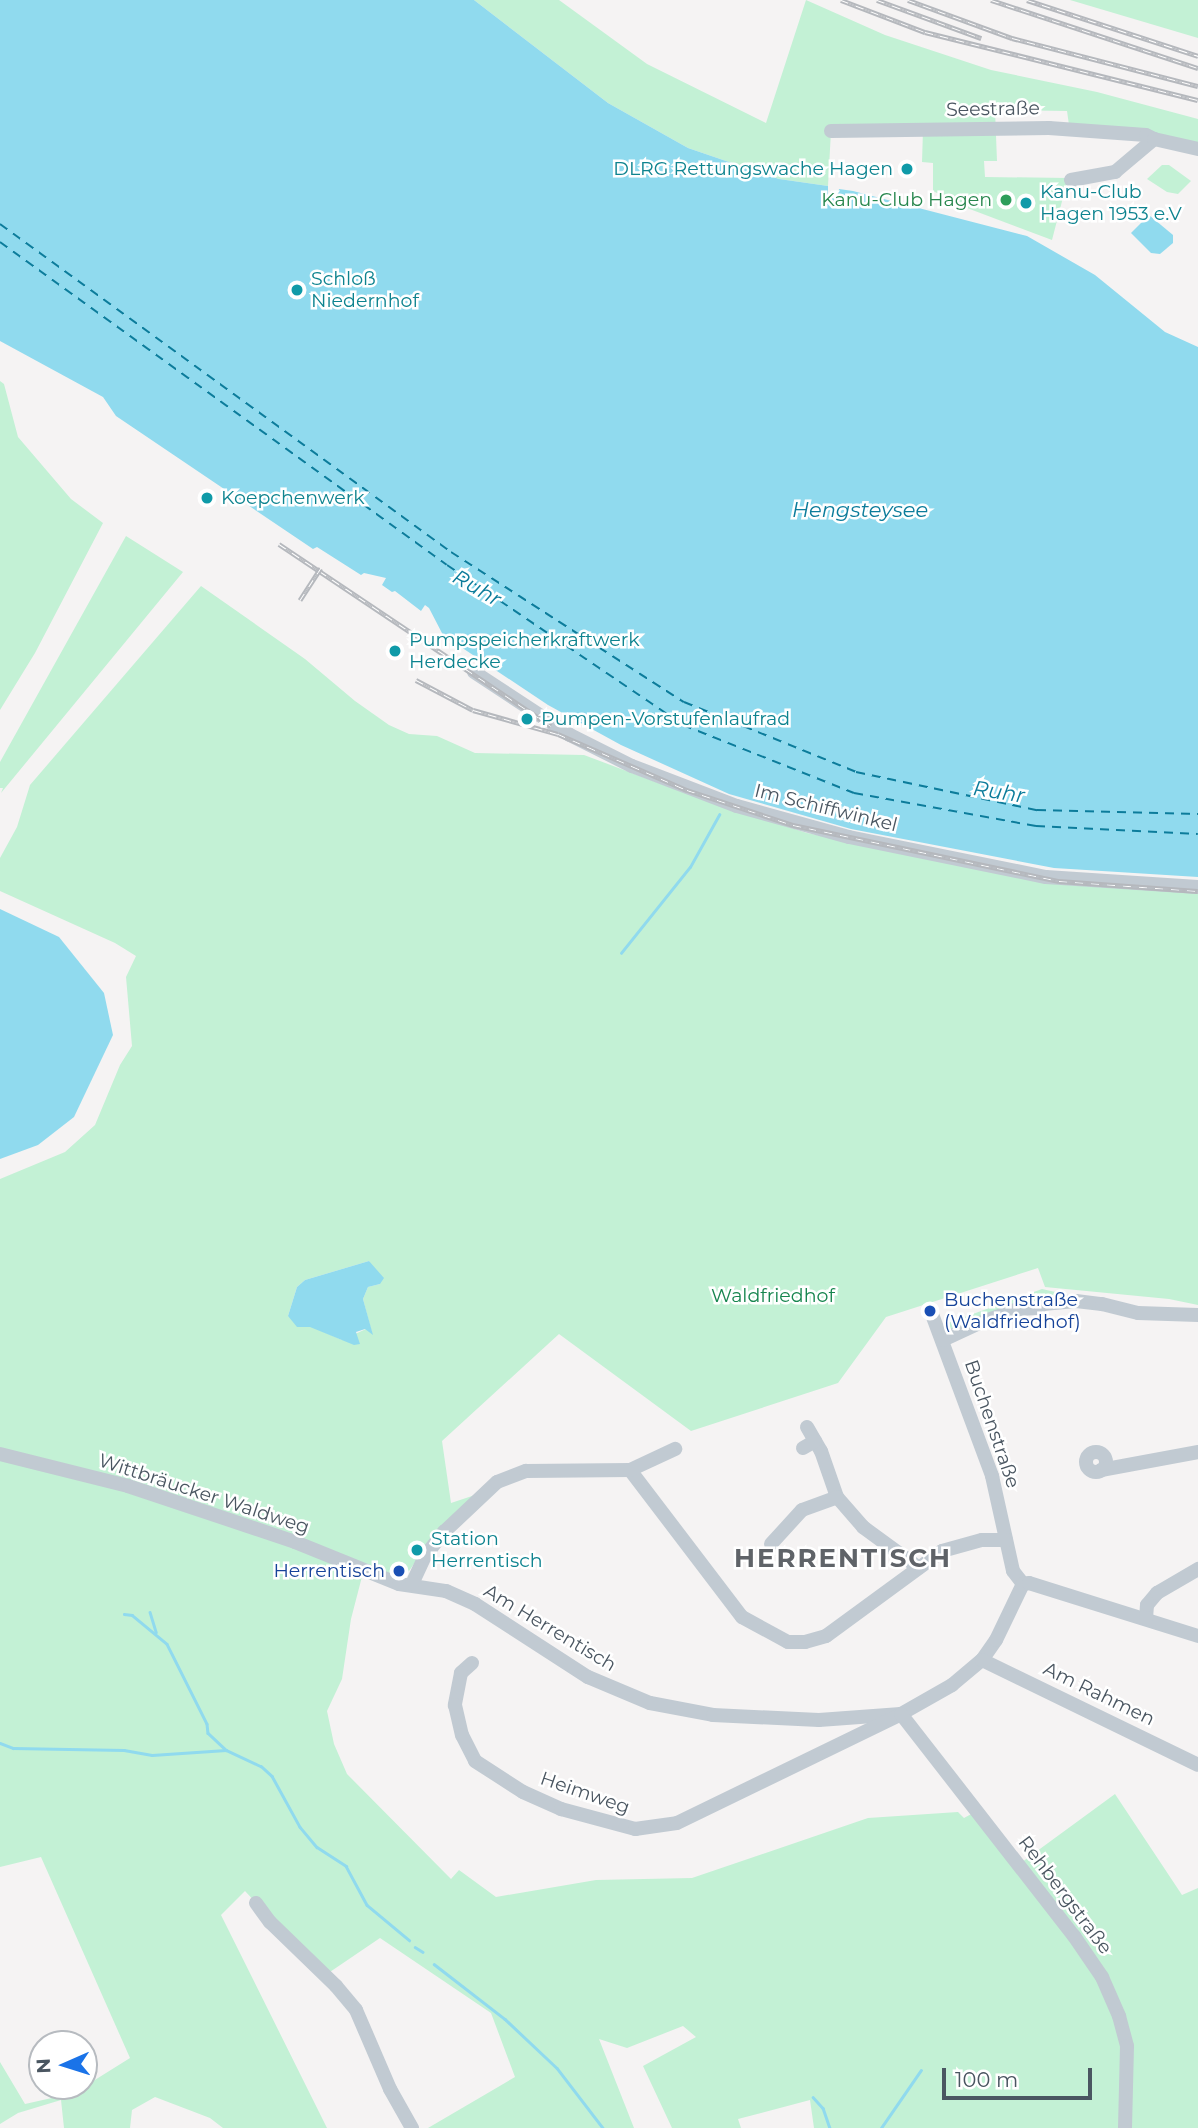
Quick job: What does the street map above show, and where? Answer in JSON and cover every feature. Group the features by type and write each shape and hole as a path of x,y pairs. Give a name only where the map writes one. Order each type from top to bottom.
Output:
{"street":[{"name":"Seestraße","path":"831,131 1049,128 1146,135 1198,149"},
{"path":"1071,180 1115,172 1154,139"},
{"name":"Im Schiffwinkel","path":"474,672 570,735 632,766 737,806 849,837 1046,877 1096,883 1198,887"},
{"path":"943,1340 977,1324 1018,1310 1038,1308 1043,1304 1076,1301 1138,1313 1198,1315"},
{"name":"Buchenstraße","path":"933,1317 992,1476 1013,1571 1023,1584"},
{"path":"807,1427 809,1444 837,1497 863,1527 919,1568"},
{"path":"412,1584 425,1556 444,1532 497,1482 526,1471 630,1470 675,1449"},
{"path":"1101,1470 1198,1452"},
{"name":"Wittbräucker Waldweg","path":"0,1454 128,1486 306,1546 393,1581 412,1584"},
{"path":"630,1470 742,1617 788,1642 805,1642 826,1636 919,1568 960,1544 982,1539 1006,1540"},
{"path":"771,1544 780,1523 802,1510 837,1497"},
{"path":"1146,1619 1147,1605 1157,1592 1198,1569"},
{"path":"1023,1584 1029,1583 1198,1636"},
{"name":"Am Herrentisch","path":"412,1584 430,1586 475,1604 588,1677 650,1703 713,1715 785,1720 901,1714 952,1685 982,1660 996,1640 1023,1584"},
{"name":"Am Rahmen","path":"982,1660 1198,1765"},
{"name":"Heimweg","path":"472,1663 461,1673 455,1706 461,1735 475,1761 513,1787 561,1809 635,1829 677,1823 901,1714"},
{"name":"Rehbergstraße","path":"901,1714 1074,1936 1102,1977 1119,2016 1127,2046 1125,2128"},
{"path":"256,1903 270,1922 336,1986 356,2010 390,2089 412,2128"}],"green space":[{"path":"474,0 559,0 647,64 766,123 806,0 885,35 991,70 1097,92 1198,119 1198,144 1069,125 1067,111 995,110 997,161 984,161 985,177 1068,178 1052,240 967,208 933,191 933,163 922,162 923,130 831,131 828,186 779,179 688,148 608,103"},
{"path":"1070,0 1198,0 1198,38"},
{"path":"1162,165 1169,165 1191,181 1178,194 1167,192 1147,179"},
{"path":"0,381 4,384 18,437 71,499 103,523 35,653 0,710"},
{"path":"126,536 183,572 1,793 3,788 0,788 0,762"},
{"name":"Waldfriedhof","path":"201,586 305,659 355,701 389,725 409,734 437,736 475,753 584,755 693,796 807,833 1041,881 1198,892 1198,1305 1169,1299 1045,1287 1038,1268 886,1317 838,1383 691,1431 559,1334 442,1441 451,1503 475,1495 436,1532 409,1571 401,1577 365,1565 351,1619 342,1679 327,1711 334,1744 347,1774 451,1879 459,1870 496,1897 596,1880 692,1878 868,1818 958,1812 964,1818 975,1812 1018,1865 1115,1794 1182,1895 1198,1888 1198,2128 814,2128 810,2100 738,2119 741,2128 672,2128 643,2066 696,2037 683,2026 627,2048 599,2039 634,2128 428,2128 515,2077 491,2013 380,1938 324,1976 245,1891 221,1915 327,2128 223,2128 210,2118 155,2097 132,2110 130,2128 64,2128 61,2100 98,2100 98,2078 130,2058 41,1857 0,1867 0,1179 65,1152 95,1125 120,1065 132,1046 126,977 136,956 115,943 0,891 0,858 17,827 30,785","holes":["369,1261 380,1284 368,1287 363,1299 372,1333 366,1329 342,1340 288,1316 297,1287 305,1280"]},
{"path":"1042,1289 1060,1293 1059,1298 1033,1301 951,1329 946,1327 945,1324"},
{"path":"0,2062 25,2104 61,2100 18,2113 0,2124"}],"water":[{"name":"Hengsteysee","path":"0,0 474,0 608,103 688,148 779,179 828,186 828,195 838,195 839,189 853,191 1027,236 1095,275 1165,332 1198,347 1198,877 1054,868 851,829 729,794 621,745 548,705 443,635 429,608 425,605 421,611 395,591 392,592 382,585 386,578 364,573 361,575 317,547 313,549 116,416 103,397 0,341"},
{"path":"1149,215 1173,235 1173,243 1160,254 1151,253 1131,233"},
{"path":"0,909 59,937 104,993 113,1035 74,1117 38,1145 0,1159"},
{"path":"369,1261 384,1278 380,1284 368,1287 363,1299 373,1335 365,1329 356,1332 360,1344 354,1345 310,1327 297,1327 288,1316 297,1287 305,1280"}],"waterway":[{"path":"621,953 690,867 719,815"},
{"path":"150,1612 156,1632"},
{"path":"124,1614 132,1615 167,1644 207,1724 208,1733 226,1750 261,1766 272,1776 300,1827 317,1847 346,1866 367,1905 409,1940"},
{"path":"0,1743 13,1748 124,1750 152,1755 226,1750"},
{"path":"415,1947 423,1952"},
{"path":"434,1964 505,2019 557,2068 603,2128"},
{"path":"881,2128 921,2070"},
{"path":"813,2097 823,2108 830,2128"}],"ferry route":[{"path":"0,224 451,552 684,702 856,772 1037,810 1198,814"},
{"path":"0,242 447,565 683,725 854,793 1036,826 1198,834"}],"railway":[{"path":"841,0 925,32 1198,100"},
{"path":"877,0 981,38"},
{"path":"908,0 1012,38 1198,86"},
{"path":"991,0 1198,68"},
{"path":"1027,0 1198,56"},
{"path":"279,544 551,726"},
{"path":"300,600 321,568"},
{"path":"416,680 473,710 558,734 687,790 793,825 1059,881 1198,891"}],"place":[{"name":"DLRG Rettungswache Hagen","path":"907,169"},
{"name":"Kanu-Club Hagen","path":"1006,200"},
{"name":"Kanu-Club Hagen 1953 e.V","path":"1026,203"},
{"name":"Schloß Niedernhof","path":"297,290"},
{"name":"Koepchenwerk","path":"207,498"},
{"name":"Pumpspeicherkraftwerk Herdecke","path":"395,651"},
{"name":"Pumpen-Vorstufenlaufrad","path":"527,719"},
{"name":"Buchenstraße (Waldfriedhof)","path":"930,1311"},
{"name":"Station Herrentisch","path":"417,1550"},
{"name":"Herrentisch","path":"399,1571"}],"district":[{"name":"HERRENTISCH","path":"843,1559"}],"water label":[{"name":"Ruhr","path":"477,588"},
{"name":"Ruhr","path":"999,792"}]}
